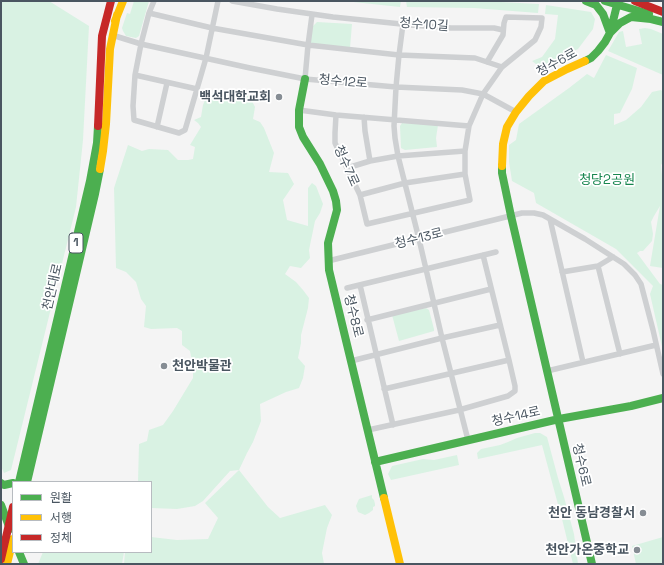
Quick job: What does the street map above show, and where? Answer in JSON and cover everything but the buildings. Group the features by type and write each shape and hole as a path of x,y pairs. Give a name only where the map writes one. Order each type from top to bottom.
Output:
{"main road":[{"name":"천안대로","path":"18,481 90,181 96,143 102,36 111,1"},
{"name":"천안대로","path":"18,481 93,202 103,151 112,35 121,1"},
{"path":"586,1 596,5 603,14 610,33 620,23 631,17 663,21"},
{"path":"605,1 618,3 654,16 663,21"},
{"path":"635,1 663,12"},
{"path":"649,1 663,8"},
{"name":"청수6로","path":"592,564 511,216 502,173 502,161 503,144 507,128 516,112 528,96 544,81 591,58 598,51 610,33 618,3"},
{"name":"청수8로","path":"305,79 299,110 299,127 303,137 320,164 333,191 336,201 337,210 328,243 329,270 400,564"},
{"name":"청수14로","path":"375,462 559,419 632,406 663,398"},
{"path":"1,483 4,485 12,483"},
{"path":"1,505 12,536"},
{"path":"1,559 12,511"},
{"path":"7,564 12,542"},
{"path":"19,553 24,564"}],"street":[{"path":"154,1 149,13 141,44 132,114 134,120 179,133 186,130 206,58 218,1"},
{"name":"청수10길","path":"232,1 312,15 451,28 494,28 503,30"},
{"path":"149,13 212,28 308,45 399,55 475,58 502,67"},
{"path":"305,79 312,15"},
{"path":"412,213 470,200 465,174 465,152 469,126 483,94 502,67 535,40 542,27 542,18 506,17 503,35 488,62"},
{"path":"403,24 396,87 394,120 395,138 398,156 468,440"},
{"name":"청수12로","path":"112,35 141,44 305,79 396,87 462,90 483,94 516,112"},
{"path":"136,75 197,89"},
{"path":"157,127 167,82"},
{"path":"299,110 336,115 469,126"},
{"name":"청수7로","path":"336,115 335,143 360,195 367,224 412,213"},
{"name":"청수7로","path":"364,117 370,161 398,156 465,152"},
{"path":"347,168 370,161"},
{"name":"청수7로","path":"360,195 405,183 465,174"},
{"path":"511,216 522,213 543,215 614,257 635,275 641,284 663,374"},
{"name":"청수13로","path":"328,261 511,216"},
{"path":"550,219 584,362"},
{"path":"347,288 496,252"},
{"path":"368,430 460,410 508,396 514,391 515,386 483,255"},
{"path":"562,272 598,266 614,257"},
{"path":"598,266 620,354"},
{"path":"360,285 367,320 393,425"},
{"path":"367,320 491,289"},
{"path":"351,361 500,325"},
{"path":"547,371 656,346"},
{"path":"384,390 509,360"}],"green space":[{"path":"1,1 49,1 89,26 83,140 76,207 11,470 4,473 1,466"},
{"path":"134,1 149,1 139,36 136,38 126,36 122,28 127,13 130,14"},
{"path":"344,1 401,1 400,7"},
{"path":"406,1 482,1 539,4 538,13 474,8 407,7"},
{"path":"546,5 591,12 595,19 593,29 578,49 540,67 532,61 542,57 555,39 558,15 545,14"},
{"path":"317,22 352,24 350,48 312,44 310,42 312,27"},
{"path":"645,28 663,34 663,75 608,51 619,32 623,31 626,47 642,44 639,29"},
{"name":"청당2공원","path":"606,55 637,68 632,89 620,113 614,114 614,125 626,120 641,107 652,92 661,90 663,92 663,162 661,165 663,186 663,268 650,266 660,206 651,222 653,234 652,241 643,251 637,253 660,284 663,285 663,351 650,294 653,286 616,249 536,203 534,193 512,181 509,162 509,145 516,140 519,124 587,74 594,78"},
{"path":"229,90 249,95 255,107 253,119 260,122 264,128 274,153 269,172 288,173 294,184 283,200 287,220 308,226 308,188 312,183 316,186 323,204 315,221 309,250 310,258 301,268 290,266 285,274 296,282 309,298 298,358 305,366 303,378 299,388 286,392 260,404 261,421 253,442 239,470 230,471 203,501 195,506 177,509 152,508 152,481 138,481 139,444 147,441 149,430 163,425 173,411 193,378 193,367 190,351 182,345 182,331 177,328 151,329 144,327 146,306 141,299 136,282 126,272 116,268 114,188 128,145 142,151 149,149 168,150 178,160 193,159 195,147 190,145 201,127 194,120 201,117 203,105 207,95 219,91"},
{"path":"402,123 438,125 436,138 437,147 405,150 401,148 400,126"},
{"path":"426,308 429,310 434,331 399,341 392,315"},
{"path":"535,433 540,433 547,437 574,534 578,564 573,564 542,445 478,459 477,453 481,449 500,445"},
{"path":"457,455 459,465 391,480 388,474 392,466 423,459 434,460"},
{"path":"239,470 268,507 280,518 325,505 332,515 327,528 322,553 324,564 124,564 125,553 152,553 152,537 177,540 208,539 218,518 205,503"},
{"path":"372,495 375,504 373,510 365,515 358,512 356,506 359,499"},
{"path":"663,537 663,564 636,564 632,546"},
{"path":"43,553 124,553 122,564 38,564"}],"traffic: fast":[{"path":"586,1 596,5 603,14 610,33 620,23 631,17 663,22"},
{"path":"605,1 649,14"},
{"path":"585,61 591,58 598,51 610,33 618,1"},
{"path":"305,79 299,110 299,127 303,137 320,164 333,191 336,201 337,210 328,243 329,270 384,498"},
{"path":"19,481 90,181 97,143 98,126"},
{"path":"502,166 502,173 511,216 592,564"},
{"path":"27,481 100,169"},
{"path":"375,462 559,419 631,406 663,398"},
{"path":"1,483 4,485 12,483"},
{"path":"1,505 10,529"},
{"path":"19,553 24,564"}],"traffic: slow":[{"path":"115,21 123,1"},
{"path":"100,169 106,124 110,49 117,15"},
{"path":"502,166 503,144 507,127 516,112 544,81 585,61"},
{"path":"384,498 400,564"},
{"path":"7,564 12,543"}],"traffic: jam":[{"path":"98,126 102,36 111,1"},
{"path":"635,1 663,12"},
{"path":"1,559 12,511"}],"place":[{"name":"백석대학교회","path":"279,97"},
{"name":"천안박물관","path":"164,366"},
{"name":"천안 동남경찰서","path":"643,513"},
{"name":"천안가온중학교","path":"637,550"}]}
